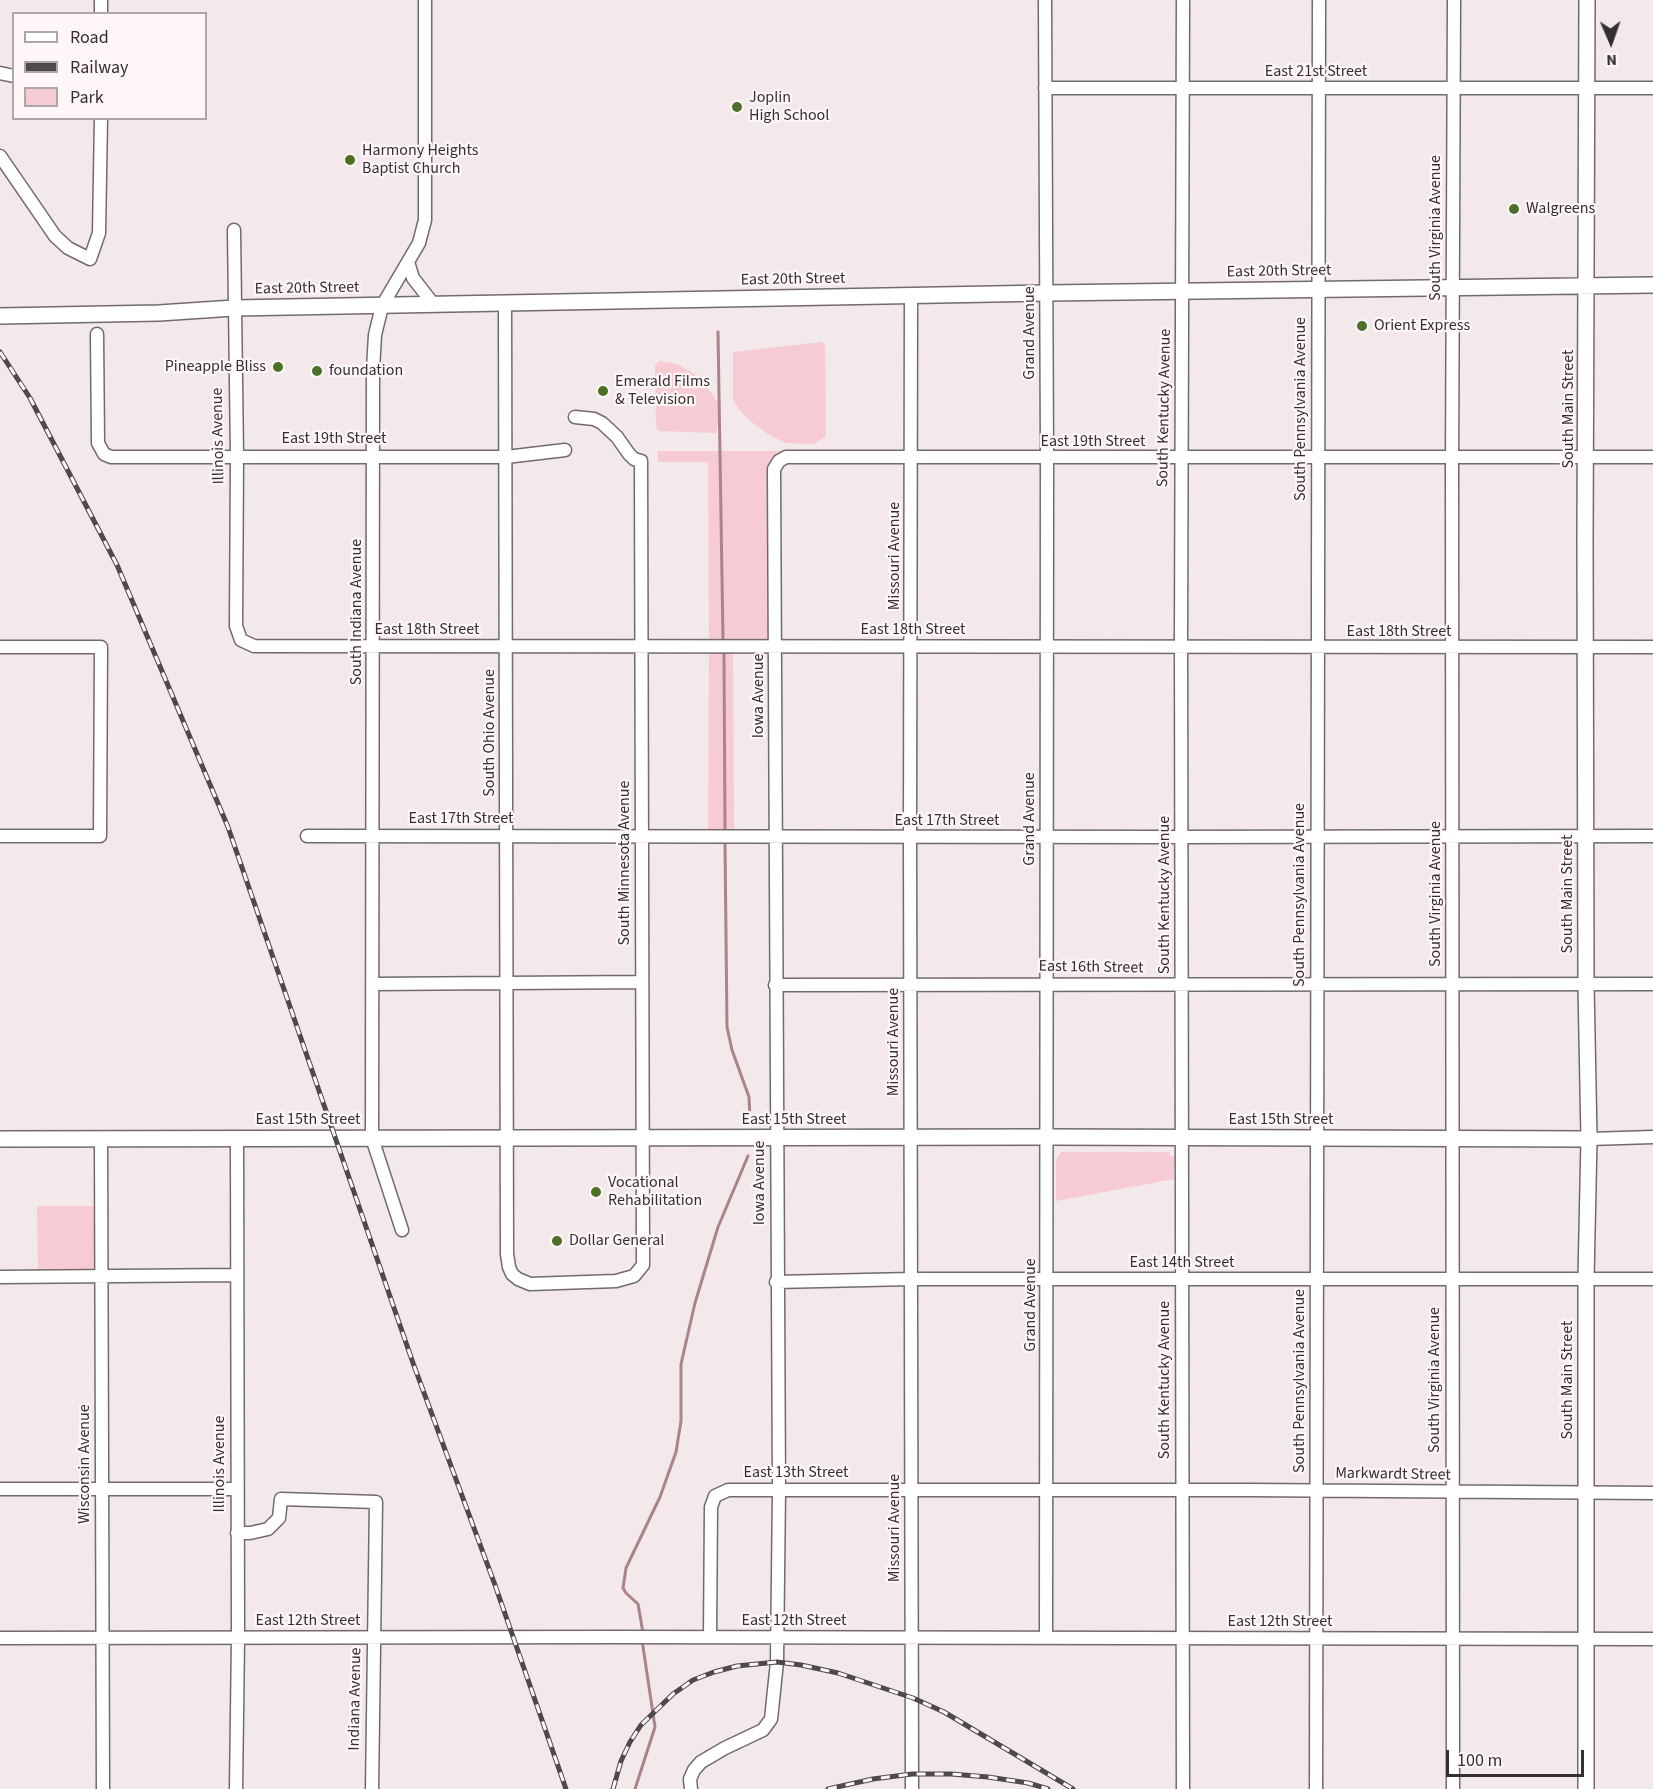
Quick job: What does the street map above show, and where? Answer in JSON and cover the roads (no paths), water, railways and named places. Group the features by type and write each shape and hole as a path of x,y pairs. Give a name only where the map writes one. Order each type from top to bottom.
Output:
{"main road":[{"name":"South Main Street","path":"1586,1789 1586,1279 1589,1139 1586,984 1587,0"},
{"name":"East 20th Street","path":"0,316 159,313 234,308 1047,293 1653,285"},
{"name":"East 15th Street","path":"0,1139 1047,1137 1589,1139"}],"street":[{"name":"South Indiana Avenue","path":"402,1230 372,1138 375,335 382,306 419,243 426,211 425,0"},
{"name":"Grand Avenue","path":"1046,0 1046,1637"},
{"name":"South Kentucky Avenue","path":"1183,0 1181,458 1183,1789"},
{"name":"South Pennsylvania Avenue","path":"1316,1789 1318,0"},
{"name":"South Virginia Avenue","path":"1453,1789 1452,288 1454,0"},
{"name":"East 21st Street","path":"1045,88 1653,88"},
{"path":"0,156 55,236 68,248 90,259 99,233 101,120"},
{"name":"Illinois Avenue","path":"234,230 237,456 236,626 241,640"},
{"path":"408,262 413,278 434,305"},
{"name":"Missouri Avenue","path":"911,296 912,1789"},
{"name":"South Ohio Avenue","path":"505,304 507,1254 510,1270 518,1279 530,1284 616,1281 634,1276 643,1265"},
{"name":"East 19th Street","path":"97,334 98,443 104,454 118,458 506,457 565,450"},
{"name":"South Minnesota Avenue","path":"575,417 594,419 602,423 634,459 641,461 643,1265"},
{"name":"East 19th Street","path":"779,461 786,457 1653,457"},
{"name":"Iowa Avenue","path":"691,1789 690,1779 701,1762 763,1730 771,1719 777,1662 779,1490 774,469 779,461"},
{"name":"East 18th Street","path":"241,640 254,646 1653,647"},
{"path":"0,646 101,646 100,836 0,836"},
{"name":"East 17th Street","path":"307,836 1653,836"},
{"path":"372,984 642,982"},
{"name":"East 16th Street","path":"775,985 1653,984"},
{"path":"1589,1139 1653,1137"},
{"name":"Wisconsin Avenue","path":"101,1139 102,1789"},
{"name":"Illinois Avenue","path":"236,1789 237,1139"},
{"path":"0,1277 237,1275"},
{"name":"East 14th Street","path":"777,1282 911,1279 1653,1279"},
{"path":"0,1489 236,1489"},
{"name":"East 13th Street","path":"710,1637 711,1507 716,1496 728,1490 911,1490"},
{"name":"Markwardt Street","path":"911,1490 1653,1494"},
{"name":"Indiana Avenue","path":"237,1533 260,1532 268,1528 279,1518 281,1499 376,1502 372,1789"},
{"name":"East 12th Street","path":"0,1638 1653,1639"}],"waterway":[{"path":"718,332 723,639"},
{"path":"724,654 725,829"},
{"path":"725,844 727,1027 732,1050 749,1097 750,1120"},
{"path":"643,1633 638,1604 623,1588 626,1568 660,1497 676,1452 681,1421 681,1364 695,1303 718,1227 748,1156"},
{"path":"635,1789 655,1727 642,1640"}],"railway":[{"path":"0,352 30,398 117,565 228,827 413,1363 495,1585 566,1789"},
{"path":"613,1789 621,1761 630,1742 641,1725 673,1694 693,1680 714,1672 737,1666 777,1662 838,1673 913,1698 944,1712 1073,1789"},
{"path":"828,1789 873,1779 912,1774 988,1777 1028,1783 1048,1789"}],"place":[{"name":"Joplin High School","path":"737,107"},
{"name":"Harmony Heights Baptist Church","path":"350,160"},
{"name":"Walgreens","path":"1514,209"},
{"name":"Orient Express","path":"1362,326"},
{"name":"Pineapple Bliss","path":"278,367"},
{"name":"foundation","path":"317,371"},
{"name":"Emerald Films & Television","path":"603,391"},
{"name":"Vocational Rehabilitation","path":"596,1192"},
{"name":"Dollar General","path":"557,1241"}]}
